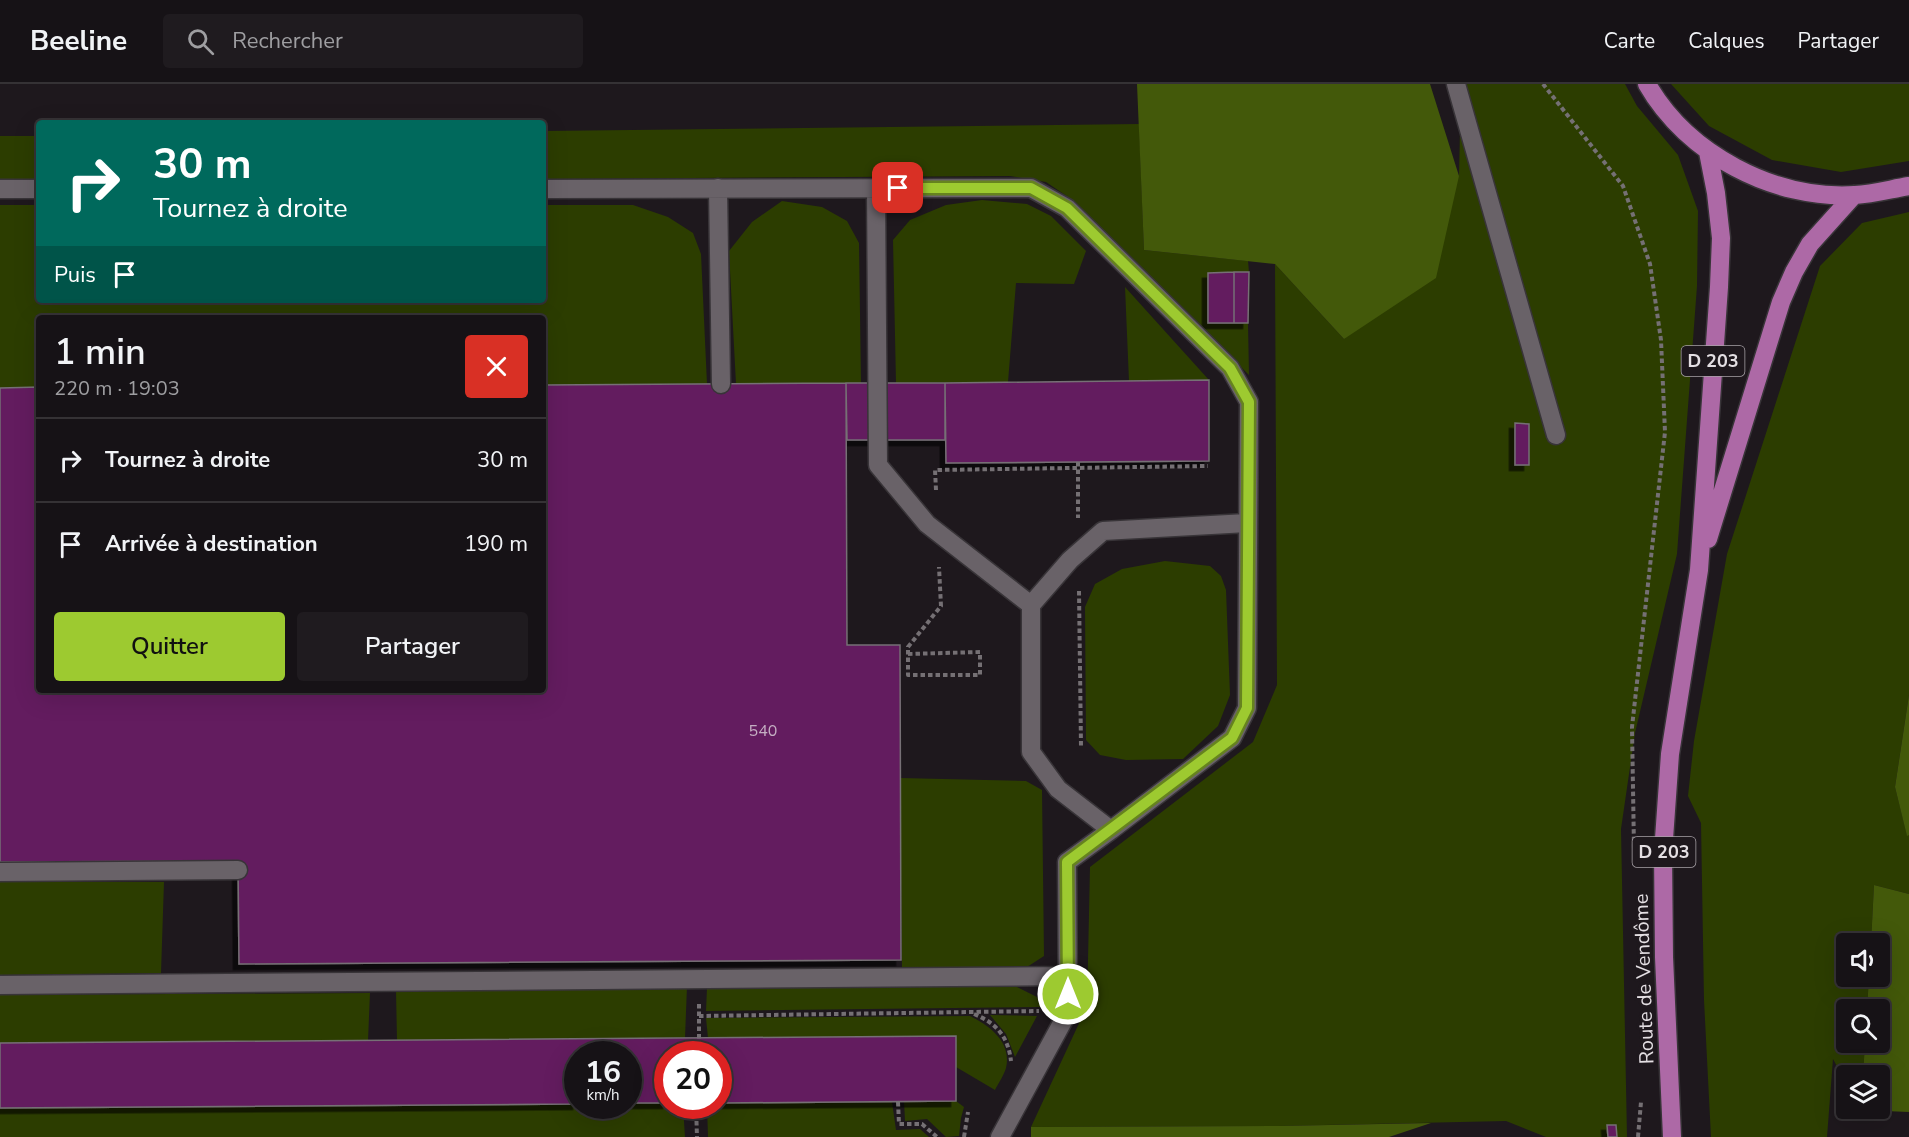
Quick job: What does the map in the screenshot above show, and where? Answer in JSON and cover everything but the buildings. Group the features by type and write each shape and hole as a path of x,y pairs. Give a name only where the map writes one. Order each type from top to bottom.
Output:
{"main road":[{"path":"1647,84 1659,106 1708,152 1754,177 1803,192 1854,195 1909,186"},
{"name":"Route de Vendôme","path":"1672,1137 1664,957 1664,853 1670,754 1699,570 1719,287 1720,238 1716,193 1708,152"},
{"name":"Route de Vendôme","path":"1699,570 1781,302 1810,244 1854,195"}],"lane":[{"path":"1456,84 1556,435"},
{"path":"718,188 721,384"},
{"path":"876,188 878,465 927,524 1031,604"},
{"path":"546,189 1031,188 1067,208 1230,368 1249,402 1247,708 1232,738 1067,862 1068,1012 1000,1137"},
{"path":"0,189 36,189"},
{"path":"1111,830 1058,789 1031,752 1031,604 1079,552 1103,531 1247,522"},
{"path":"0,872 237,870"},
{"path":"0,985 1068,976"}],"path":[{"path":"1543,84 1623,186 1650,264 1661,340 1665,432 1632,727 1634,857"},
{"path":"1078,462 1081,746"},
{"path":"699,1016 1046,1011"},
{"path":"970,1012 990,1020 1004,1035 1010,1052 1012,1069"},
{"path":"1638,1137 1641,1096"},
{"path":"898,1102 899,1124 922,1124 937,1137"},
{"path":"964,1137 968,1112"},
{"path":"696,1119 697,1137"}],"green space":[{"path":"1137,84 1430,84 1459,176 1436,278 1344,339 1275,264 1144,250"},
{"path":"1461,84 1625,84 1637,106 1678,155 1698,211 1697,286 1677,554 1635,733 1621,829 1627,1137 1546,1137 1506,1121 1279,1126 1031,1127 1087,1006 1090,867 1253,742 1277,685 1275,264 1344,339 1459,176"},
{"path":"1671,84 1909,84 1909,161 1841,172 1772,160 1709,126"},
{"path":"1139,124 1144,250 1248,261 1249,272 1209,273 1208,323 1248,323 1249,375 1074,201 1046,182 1010,176 546,179 546,131"},
{"path":"0,136 36,136 36,182 0,183"},
{"path":"982,200 1027,204 1051,216 1086,251 1074,284 1016,283 1008,382 896,383 893,240 910,220 946,205"},
{"path":"782,201 822,207 847,221 859,243 861,383 736,384 729,251 752,222"},
{"path":"0,205 36,205 36,303 546,303 546,205 633,205 668,217 693,233 701,254 707,384 546,385 546,315 36,315 36,387 0,388"},
{"path":"1909,212 1909,695 1895,787 1907,835 1909,835 1909,894 1874,885 1872,933 1836,933 1836,987 1868,987 1868,999 1836,999 1836,1053 1864,1053 1864,1065 1836,1065 1833,1059 1827,1137 1711,1137 1704,1000 1701,823 1688,796 1694,741 1727,554 1820,266 1862,223"},
{"path":"1125,287 1209,380 1129,381"},
{"path":"1165,561 1210,566 1221,576 1226,590 1230,695 1218,726 1183,759 1126,760 1100,755 1086,740 1085,607 1095,584 1122,569"},
{"path":"1909,695 1909,835 1907,836 1895,787"},
{"path":"900,778 1026,781 1042,790 1044,956 1027,967 902,970"},
{"path":"0,882 164,882 161,973 0,975"},
{"path":"1874,885 1909,894 1909,1112 1890,1111 1890,1065 1864,1065 1864,1053 1890,1053 1890,999 1868,999 1868,987 1890,987 1890,933 1872,933"},
{"path":"1013,985 1037,997 1041,1007 706,1011 707,988"},
{"path":"687,986 685,1038 397,1040 396,991"},
{"path":"370,993 368,1041 0,1043 0,995"},
{"path":"990,1015 1037,1016 1015,1057 1006,1034"},
{"path":"970,1016 992,1030 1006,1050 1006,1068 995,1090 956,1067 708,1038 706,1018"},
{"path":"904,1101 956,1101 964,1107 959,1136 946,1137 927,1119 905,1121"},
{"path":"892,1102 896,1130 920,1129 929,1137 708,1137 707,1119 732,1119 732,1103"},
{"path":"642,1103 654,1103 654,1119 684,1119 685,1137 0,1137 0,1108 564,1104 564,1119 642,1119"},
{"path":"1431,1123 1389,1137 1031,1137 1031,1127"}],"route":[{"path":"898,188 1031,188 1067,208 1230,368 1249,402 1247,708 1232,738 1067,862 1068,994"}]}
